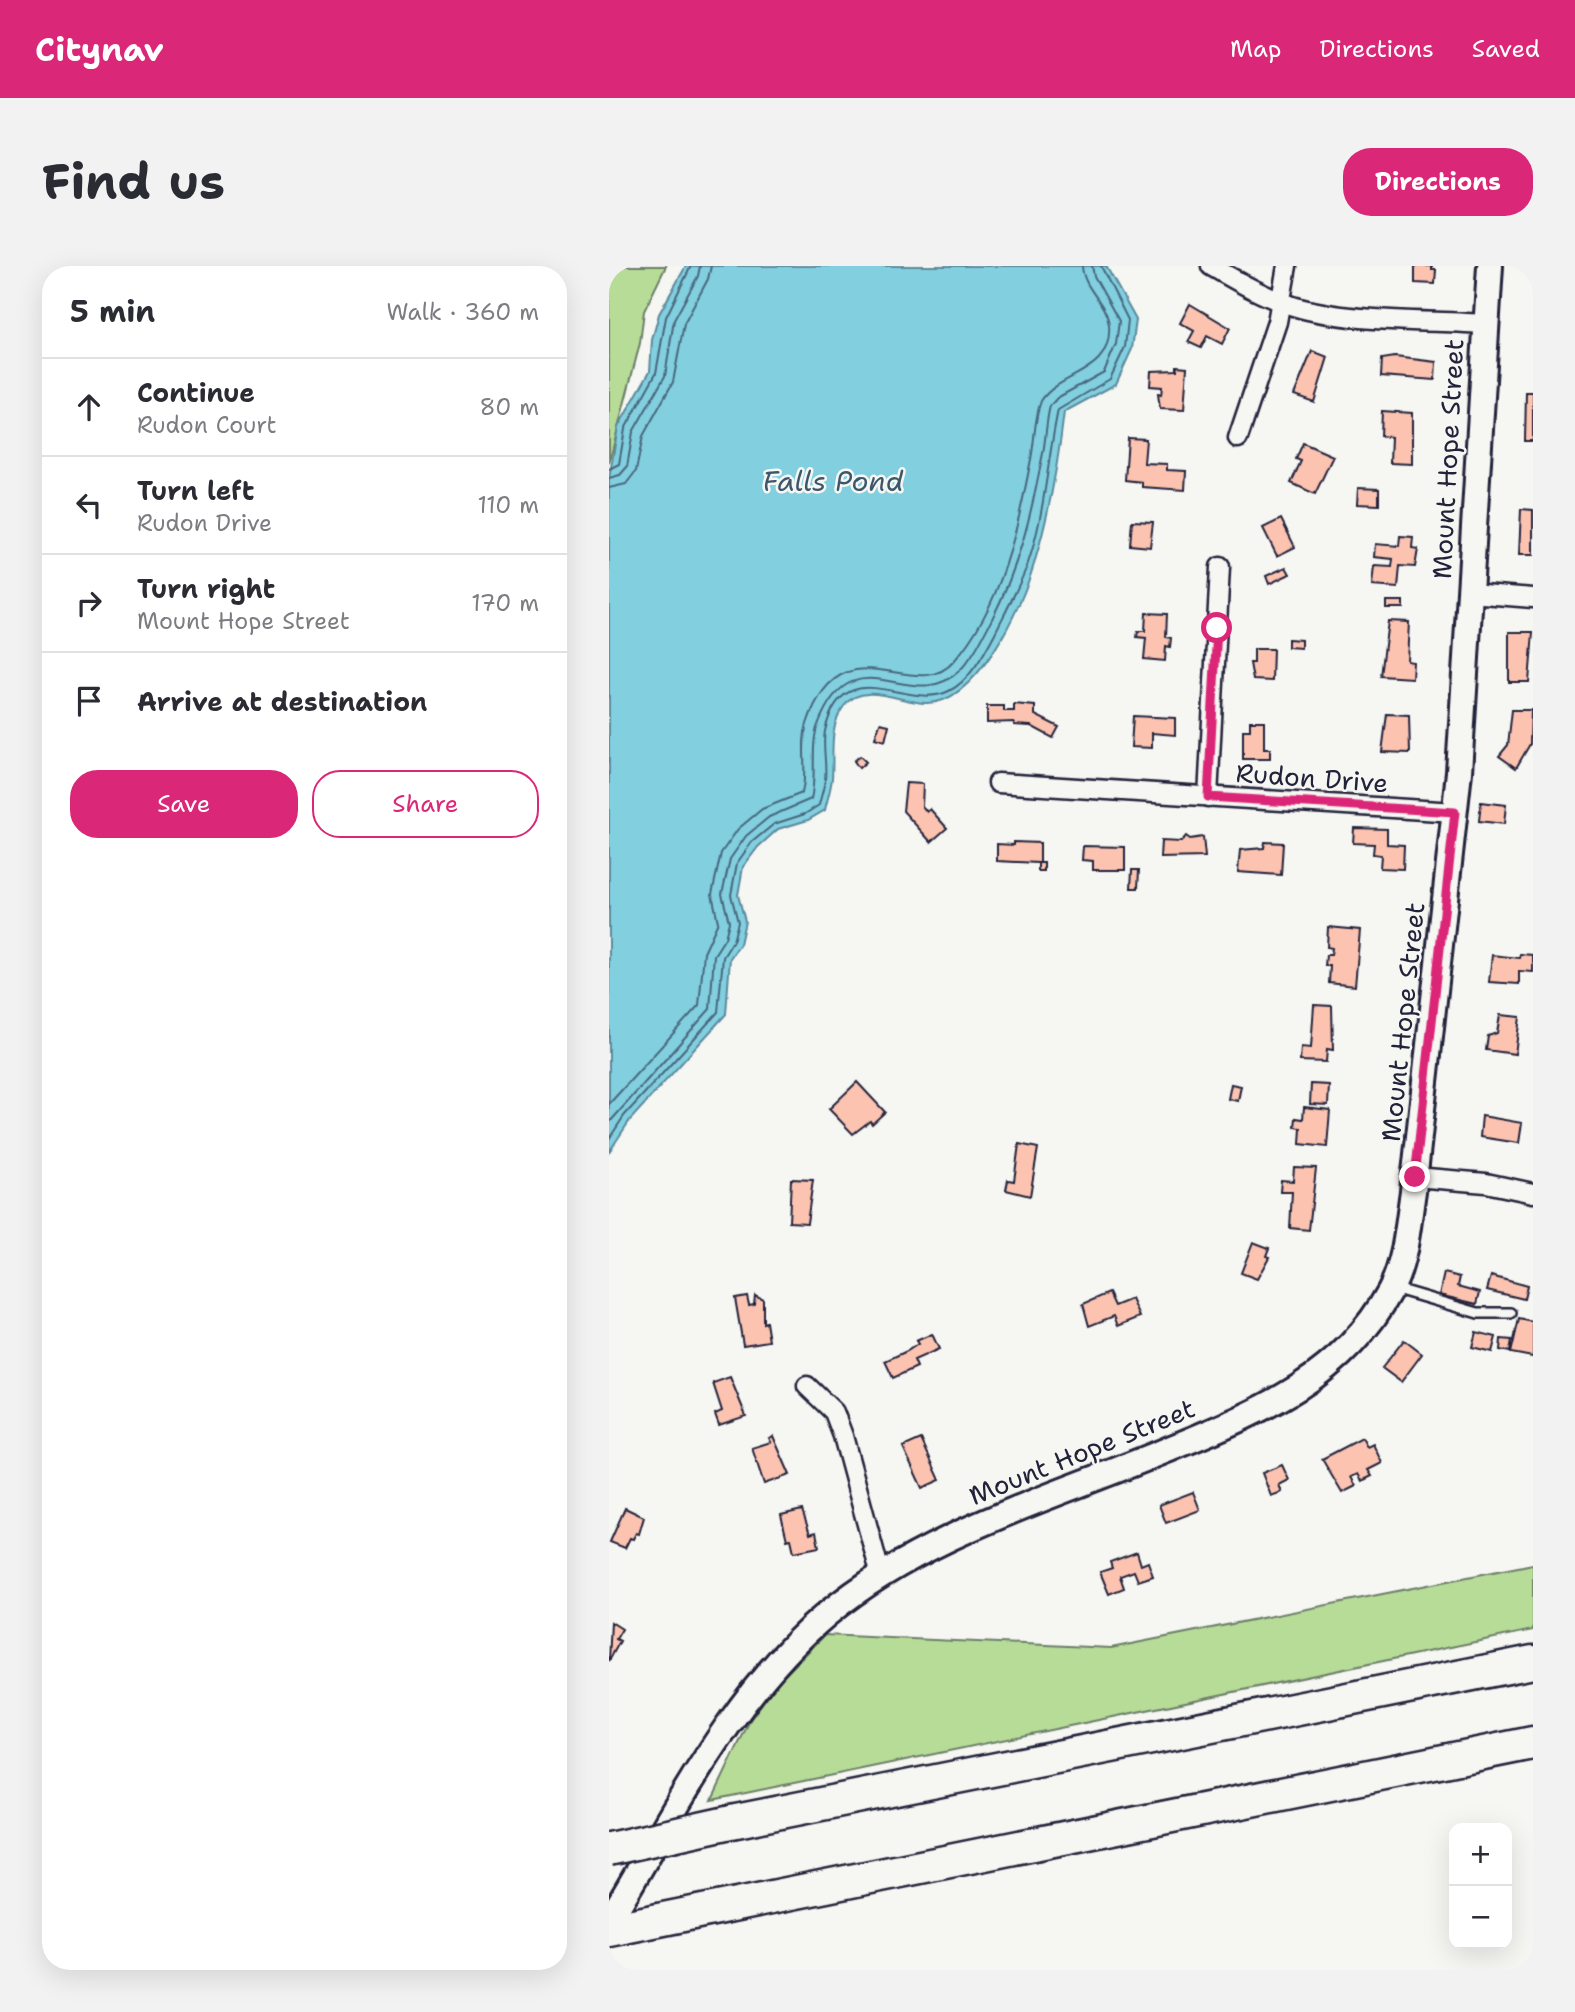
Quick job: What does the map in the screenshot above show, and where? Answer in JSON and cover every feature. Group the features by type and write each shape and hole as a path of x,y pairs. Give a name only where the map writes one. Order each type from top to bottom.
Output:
{"highway":[{"path":"609,1849 731,1822 1533,1662"},
{"path":"609,1930 1533,1743"}],"street":[{"path":"1211,266 1240,283 1294,306 1344,315 1486,324"},
{"path":"1238,438 1281,300 1287,266"},
{"name":"Mount Hope Street","path":"609,1921 722,1737 770,1671 827,1615 881,1576 947,1539 1240,1420 1296,1391 1349,1349 1392,1288 1404,1251 1415,1177 1455,812 1490,266"},
{"path":"1208,797 1220,566"},
{"path":"1470,593 1533,598"},
{"name":"Rudon Drive","path":"998,783 1455,812"},
{"path":"1415,1177 1486,1183 1533,1193"},
{"path":"807,1387 834,1412 881,1576"}],"lane":[{"path":"1392,1288 1478,1313 1511,1313"}],"green space":[{"path":"609,266 666,266 644,311 640,343 609,463"},
{"path":"1533,1564 1533,1630 712,1800 750,1720 777,1683 825,1635 1111,1648"}],"water":[{"name":"Falls Pond","path":"686,266 1106,266 1136,320 1132,349 1116,384 1064,412 1052,489 1034,564 1019,604 994,650 962,688 944,700 925,703 871,694 852,699 844,706 834,732 832,778 825,810 808,820 778,829 758,847 743,867 738,895 745,921 740,944 730,958 726,1014 630,1120 609,1152 609,479 618,427 650,371 652,340 659,314"}],"building":[{"path":"1415,266 1432,266 1432,270 1436,270 1435,284 1415,283"},
{"path":"1190,304 1230,328 1222,344 1207,336 1201,348 1188,342 1194,331 1180,323"},
{"path":"1312,351 1328,357 1314,402 1294,395"},
{"path":"1395,357 1436,362 1435,380 1381,376 1382,359"},
{"path":"1177,366 1187,367 1184,410 1160,409 1158,394 1161,395 1162,387 1150,386 1151,371 1177,370"},
{"path":"1526,392 1533,392 1533,441 1525,441"},
{"path":"1382,411 1412,413 1412,464 1390,463 1391,437 1381,436"},
{"path":"1128,438 1146,439 1144,463 1167,464 1167,470 1186,471 1185,490 1142,487 1142,482 1125,480"},
{"path":"1303,443 1333,456 1315,494 1291,483 1301,461 1296,459"},
{"path":"1358,488 1379,489 1379,505 1357,504"},
{"path":"1521,509 1533,510 1533,555 1519,555"},
{"path":"1281,519 1295,547 1277,556 1263,528"},
{"path":"1132,521 1153,522 1150,547 1130,545"},
{"path":"1400,536 1413,537 1412,548 1418,549 1415,567 1400,566 1398,588 1372,586 1374,566 1392,567 1393,559 1374,557 1375,544 1399,546"},
{"path":"1286,567 1290,574 1269,584 1266,576"},
{"path":"1386,601 1403,601 1403,608 1386,608"},
{"path":"1146,613 1167,614 1166,637 1171,638 1170,647 1166,646 1165,661 1144,659 1146,638 1137,637 1138,631 1145,631"},
{"path":"1388,621 1409,622 1407,661 1413,662 1412,678 1381,676"},
{"path":"1509,632 1533,632 1529,682 1509,682"},
{"path":"1288,639 1301,640 1301,648 1288,647"},
{"path":"1254,649 1273,649 1272,681 1253,680 1250,663 1254,663"},
{"path":"1014,704 1035,706 1035,715 1059,727 1053,738 1031,726 1014,725 1014,722 987,723 987,706 1004,706 1004,711 1014,711"},
{"path":"1512,710 1531,710 1530,744 1516,768 1499,756 1508,745"},
{"path":"1387,714 1409,715 1410,753 1382,752"},
{"path":"1133,716 1175,718 1175,735 1152,733 1152,748 1131,747"},
{"path":"1250,721 1264,721 1264,749 1270,749 1270,759 1243,759 1243,730 1250,730"},
{"path":"880,723 889,725 885,741 875,738"},
{"path":"860,756 866,762 859,768 854,761"},
{"path":"906,783 923,784 922,806 927,812 930,809 947,828 931,842 903,811"},
{"path":"1481,802 1506,805 1504,824 1479,821"},
{"path":"1354,828 1387,829 1387,844 1404,845 1403,869 1380,868 1381,855 1373,854 1374,844 1353,843"},
{"path":"1186,836 1190,839 1203,837 1205,857 1160,858 1161,841 1181,842"},
{"path":"1014,842 1040,843 1040,863 1044,863 1044,871 1038,871 1038,863 997,861 997,844 1014,845"},
{"path":"1265,842 1283,843 1281,875 1238,872 1240,850 1264,848"},
{"path":"1083,846 1125,847 1125,870 1093,870 1093,861 1082,860"},
{"path":"1132,870 1139,870 1138,888 1131,888"},
{"path":"1328,927 1360,930 1355,986 1329,983 1330,966 1325,966 1326,955 1331,955 1332,948 1327,947"},
{"path":"1520,954 1533,955 1533,972 1519,971 1519,984 1489,982 1492,955 1519,958"},
{"path":"1314,1005 1332,1006 1333,1050 1327,1049 1326,1062 1300,1061 1301,1047 1311,1048"},
{"path":"1500,1015 1520,1017 1515,1054 1486,1050 1488,1036 1497,1033"},
{"path":"857,1082 885,1112 872,1124 870,1121 853,1134 829,1109"},
{"path":"1231,1084 1241,1086 1238,1101 1228,1099"},
{"path":"1311,1084 1329,1085 1328,1105 1310,1104"},
{"path":"1304,1107 1330,1110 1327,1147 1300,1144 1301,1128 1295,1127 1296,1118 1303,1119"},
{"path":"1482,1116 1522,1123 1519,1143 1480,1137"},
{"path":"1019,1144 1038,1148 1030,1196 1006,1190 1008,1180 1014,1181"},
{"path":"1294,1167 1316,1168 1309,1230 1290,1228 1292,1192 1280,1192 1281,1180 1293,1181"},
{"path":"791,1179 813,1180 807,1223 789,1222"},
{"path":"1253,1242 1269,1248 1266,1256 1269,1257 1257,1279 1241,1273"},
{"path":"1444,1273 1460,1277 1458,1286 1480,1292 1477,1304 1439,1295"},
{"path":"1491,1276 1527,1286 1524,1299 1487,1290"},
{"path":"1109,1293 1115,1306 1132,1299 1140,1317 1118,1326 1114,1316 1089,1326 1083,1304"},
{"path":"755,1295 763,1299 763,1323 766,1322 769,1341 743,1345 735,1298 747,1296 749,1305 754,1304"},
{"path":"1519,1319 1533,1322 1533,1357 1511,1353"},
{"path":"1476,1332 1496,1337 1492,1352 1472,1347"},
{"path":"932,1334 939,1349 914,1360 917,1367 893,1378 885,1361 907,1351 918,1344 916,1341"},
{"path":"1501,1339 1512,1340 1510,1352 1500,1350"},
{"path":"1404,1340 1422,1354 1401,1382 1382,1368"},
{"path":"730,1377 746,1416 719,1425 715,1414 722,1411 713,1383"},
{"path":"773,1436 790,1475 764,1484 752,1448 771,1442 769,1438"},
{"path":"1362,1438 1367,1447 1373,1444 1382,1463 1368,1470 1372,1476 1362,1481 1358,1474 1351,1477 1356,1486 1342,1493 1322,1459"},
{"path":"921,1439 940,1480 922,1488 903,1447"},
{"path":"1282,1465 1289,1480 1279,1485 1282,1492 1271,1496 1262,1473"},
{"path":"1193,1492 1200,1510 1166,1523 1159,1505"},
{"path":"625,1508 644,1517 639,1534 636,1533 633,1539 630,1538 625,1548 610,1542"},
{"path":"802,1510 810,1534 816,1532 819,1547 794,1552 791,1539 787,1540 781,1515"},
{"path":"1137,1552 1141,1565 1148,1562 1153,1576 1138,1581 1134,1571 1120,1576 1124,1588 1109,1594 1100,1572 1112,1568 1110,1562"},
{"path":"611,1622 622,1629 616,1639 620,1641 609,1661"}],"route":[{"path":"1217,628 1208,797 1455,812 1415,1177"}]}
